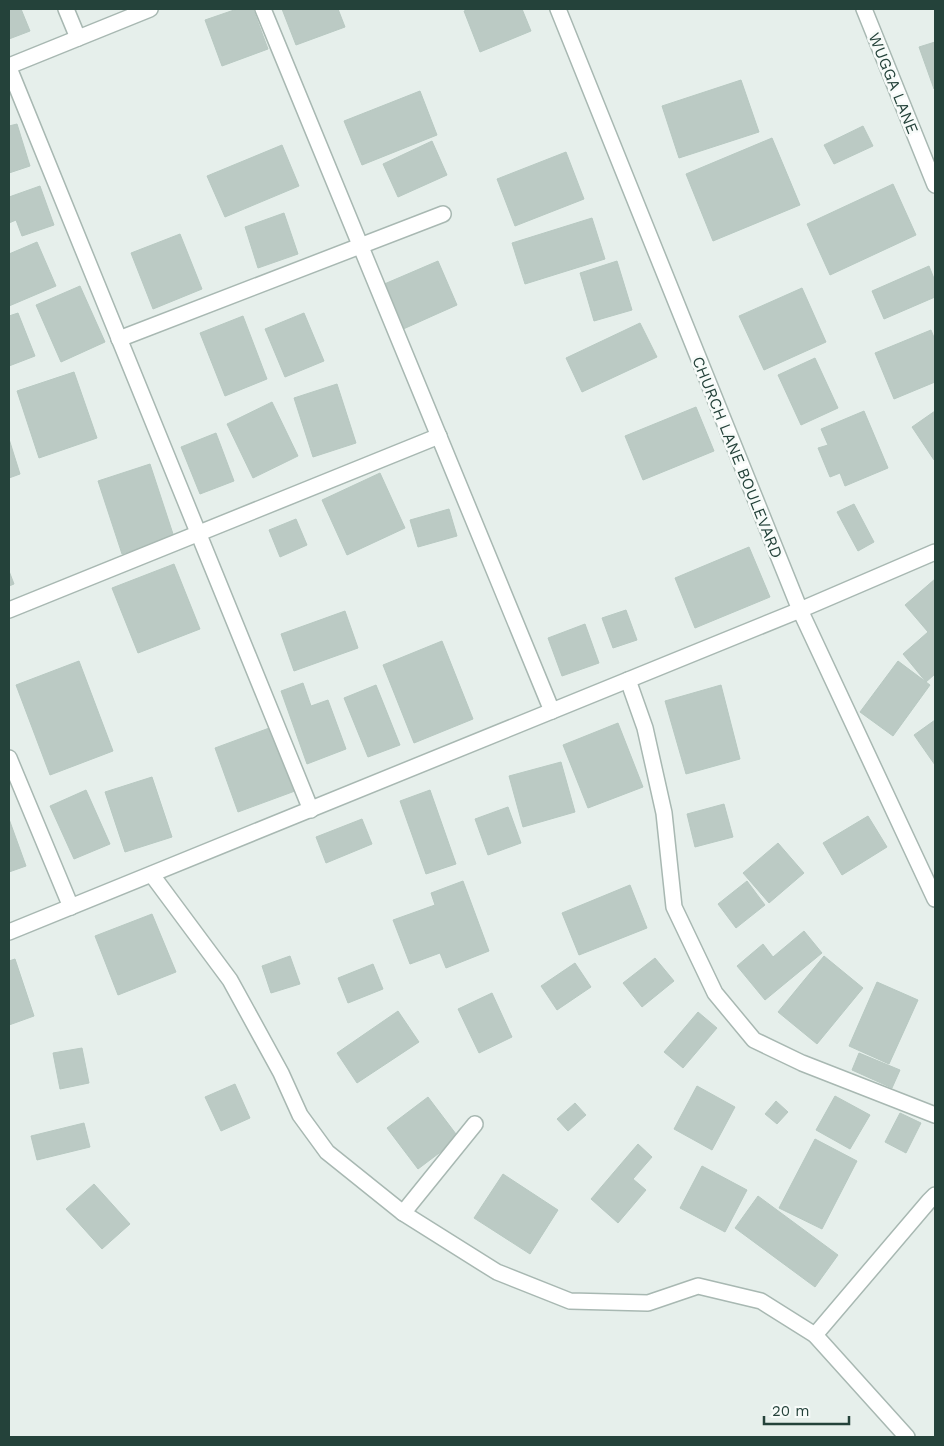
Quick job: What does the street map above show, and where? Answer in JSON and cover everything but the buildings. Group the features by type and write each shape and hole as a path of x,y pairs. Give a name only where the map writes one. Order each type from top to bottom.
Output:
{"street":[{"path":"66,9 78,38"},
{"path":"150,9 9,67 311,810"},
{"path":"263,9 552,711"},
{"name":"CHURCH LANE BOULEVARD","path":"558,9 800,610 935,898"},
{"name":"WUGGA LANE","path":"864,9 935,185"},
{"path":"119,339 443,214"},
{"path":"9,610 439,436"},
{"path":"9,932 800,610 935,552"},
{"path":"628,680 645,728 664,812 674,907 715,992 754,1040 802,1063 935,1115"},
{"path":"9,758 71,907"},
{"path":"152,874 230,980 281,1074 300,1115 327,1152 403,1213 497,1272 570,1301 648,1303 698,1286 761,1301 815,1335 908,1437"},
{"path":"403,1213 475,1124"},
{"path":"815,1335 935,1195"}]}
